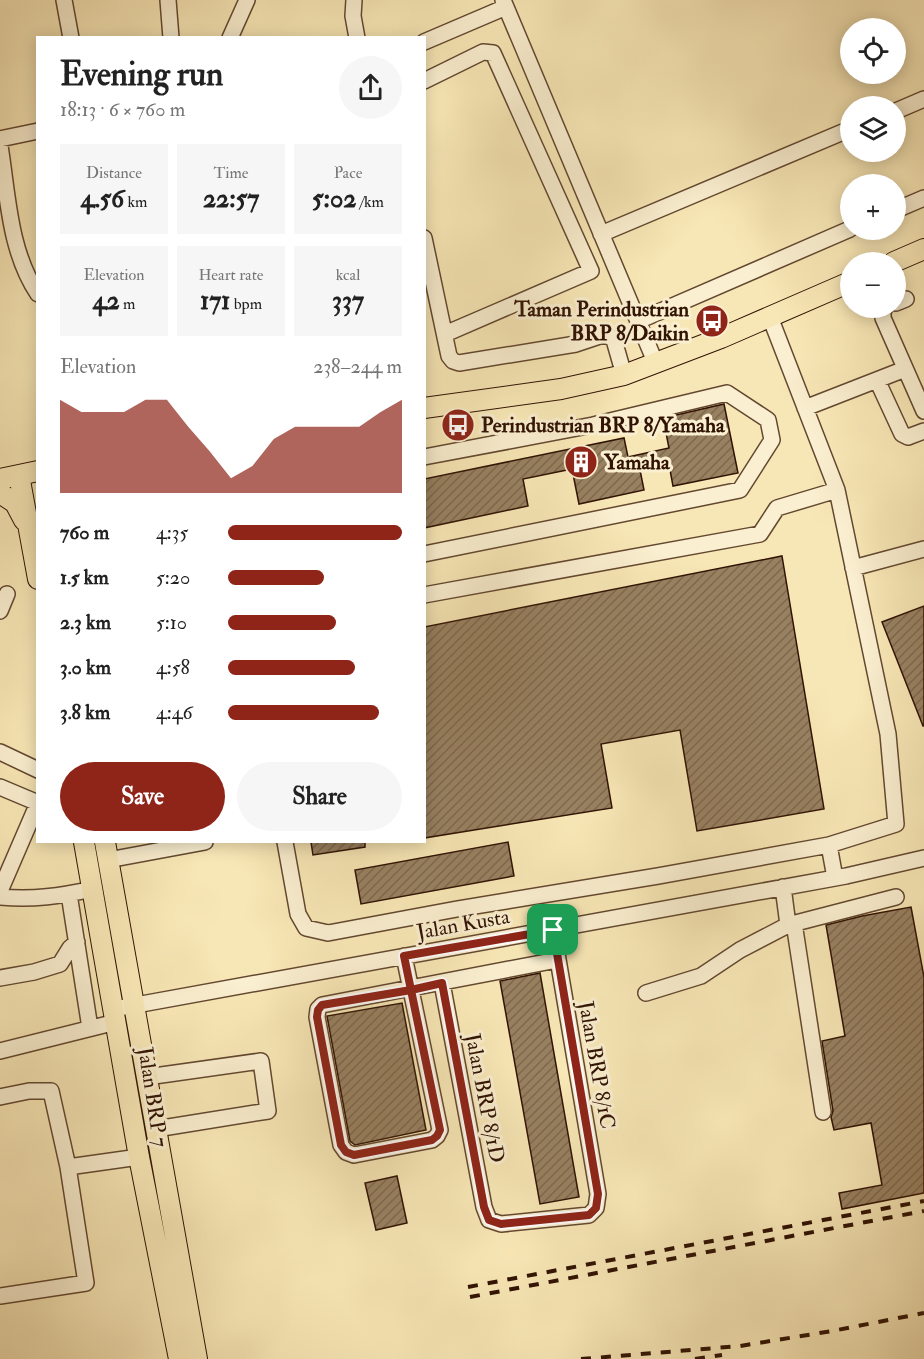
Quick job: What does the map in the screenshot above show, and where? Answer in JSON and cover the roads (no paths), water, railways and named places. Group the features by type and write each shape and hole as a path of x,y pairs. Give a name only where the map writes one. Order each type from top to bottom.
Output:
{"main road":[{"path":"906,257 924,249"},
{"path":"426,408 561,389 624,375 656,364 840,286"},
{"path":"26,474 36,568"},
{"path":"0,493 15,503 21,512 32,546"},
{"name":"Jalan BRP 7","path":"84,843 139,1157 180,1319 197,1359"},
{"name":"Jalan BRP 7","path":"107,851 156,1129 180,1319 179,1359"}],"street":[{"path":"64,0 71,36"},
{"path":"168,0 171,36"},
{"path":"231,36 248,0"},
{"path":"354,0 353,16 357,36"},
{"path":"426,41 504,3 656,364"},
{"path":"426,80 483,52 493,53 591,271 445,334"},
{"path":"906,107 924,99"},
{"path":"0,139 36,130"},
{"path":"602,234 840,133"},
{"path":"0,146 15,240 26,277 36,291"},
{"path":"906,206 924,198"},
{"path":"638,321 840,233"},
{"path":"426,247 450,359 459,363 576,344 606,334 614,340 624,375"},
{"path":"285,843 298,914 306,928 328,933 829,844 896,824 888,734 837,490 770,317"},
{"path":"883,318 924,411"},
{"path":"805,408 905,369"},
{"path":"877,380 902,434 908,437 924,431"},
{"path":"426,457 593,425 727,393 768,420 772,440 740,490 426,554"},
{"path":"426,595 760,534 777,508 837,490"},
{"path":"853,568 924,549"},
{"path":"0,611 8,594"},
{"path":"0,752 36,769"},
{"path":"0,787 36,802"},
{"path":"0,891 36,808"},
{"path":"107,851 194,843"},
{"path":"829,844 835,878"},
{"name":"Jalan Kusta","path":"0,1051 90,1028 134,1005 835,878 924,858"},
{"path":"783,887 823,1112"},
{"path":"0,897 27,900 93,889"},
{"path":"69,894 90,1028"},
{"path":"646,993 701,976 740,950 791,924 896,897"},
{"name":"Jalan BRP 8/1C","path":"489,1220 501,1224 589,1215 596,1208 598,1194 553,930"},
{"path":"0,978 34,972 60,964 70,948 77,942"},
{"path":"404,956 411,990 440,1130 432,1140 354,1155 346,1152 341,1145 317,1017 322,1005 411,990 557,960"},
{"name":"Jalan BRP 8/1D","path":"442,983 484,1207 489,1220"},
{"path":"147,1077 261,1061 268,1111 156,1129"},
{"path":"0,1097 29,1091 51,1090 69,1167 86,1283 0,1296"},
{"path":"69,1167 139,1157"}],"railway":[{"path":"468,1287 924,1201"},
{"path":"470,1297 924,1211"},
{"path":"581,1359 740,1346 924,1313"},
{"path":"695,1359 722,1355"}],"place":[{"name":"Taman Perindustrian BRP 8/Daikin","path":"712,321"},
{"name":"Perindustrian BRP 8/Yamaha","path":"458,425"},
{"name":"Yamaha","path":"581,462"}]}
